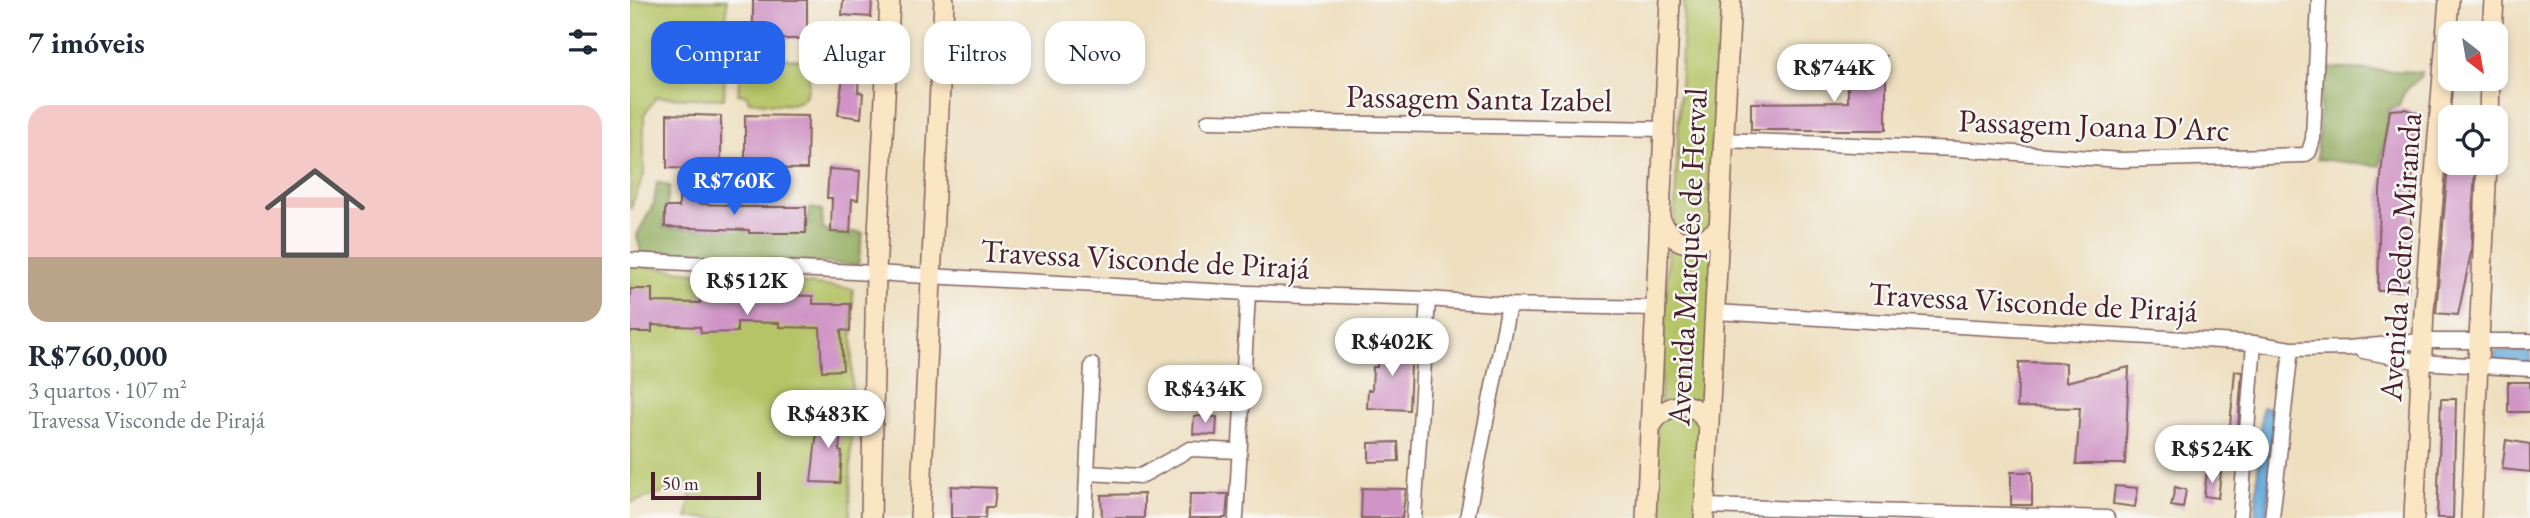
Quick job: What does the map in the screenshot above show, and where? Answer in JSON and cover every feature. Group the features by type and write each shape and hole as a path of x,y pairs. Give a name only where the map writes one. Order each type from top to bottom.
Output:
{"main road":[{"path":"872,518 876,273 890,0"},
{"path":"920,518 944,0"},
{"name":"Avenida Marquês de Herval","path":"1646,518 1670,0"},
{"name":"Avenida Marquês de Herval","path":"1704,512 1731,0"},
{"name":"Avenida Pedro Miranda","path":"2414,518 2422,341 2449,0"},
{"path":"2493,21 2494,0"},
{"path":"2470,518 2486,175"},
{"path":"1660,219 1667,233 1686,243 1705,239 1717,230"},
{"path":"1651,426 1664,410 1686,406 1698,412 1708,425"}],"street":[{"name":"Passagem Joana D'Arc","path":"1723,140 1957,149 2121,160 2304,155 2309,152 2313,139 2319,0"},
{"name":"Passagem Santa Izabel","path":"1208,121 1665,129"},
{"name":"Travessa Visconde de Pirajá","path":"630,260 1248,293 1428,299 1508,305 1657,308"},
{"path":"1236,518 1248,293"},
{"path":"1414,518 1428,299"},
{"path":"1467,518 1508,305"},
{"name":"Travessa Visconde de Pirajá","path":"1714,312 2254,344 2291,349 2479,339 2530,341"},
{"path":"2241,518 2254,344"},
{"name":"Travessa Visconde de Pirajá","path":"2348,348 2421,362 2530,369"},
{"path":"2272,518 2291,349"},
{"path":"1085,518 1092,365"},
{"path":"1087,473 1141,476 1190,449 1239,450"},
{"path":"1704,512 2106,518"}],"green space":[{"path":"630,0 727,0 726,21 651,21 651,84 724,84 724,99 656,97 644,115 644,175 630,210"},
{"path":"1684,0 1723,0 1713,221 1705,231 1687,237 1674,228"},
{"path":"785,58 799,60 799,84 809,84 805,96 792,104 749,101 747,95 738,94 739,84 785,84"},
{"path":"2322,68 2421,72 2420,78 2409,87 2399,106 2389,109 2380,166 2317,159"},
{"path":"657,182 670,186 663,228 729,229 740,188 765,187 768,195 758,194 757,207 748,205 744,231 806,233 810,208 822,210 823,230 863,233 858,265 641,253 637,235 654,203"},
{"path":"1715,238 1704,411 1660,404 1669,239"},
{"path":"630,265 853,289 850,518 687,518 692,484 630,503"},
{"path":"1677,411 1700,420 1699,518 1653,518 1657,424"}],"water":[{"path":"2495,351 2530,351 2530,365 2494,362"},
{"path":"2262,407 2275,409 2267,518 2255,518"}],"building":[{"path":"753,0 807,0 807,21 799,21 799,39 785,39 785,21 753,21"},
{"path":"843,0 872,0 871,17 842,15"},
{"path":"1848,56 1886,56 1886,130 1751,130 1751,103 1848,102"},
{"path":"842,84 858,84 858,92 863,93 861,118 838,115"},
{"path":"2405,109 2420,114 2413,165 2408,291 2378,291 2383,154 2390,110"},
{"path":"667,114 721,116 721,170 667,168"},
{"path":"745,115 808,116 807,169 745,168"},
{"path":"829,169 860,171 858,200 852,199 850,233 831,232 832,198 827,198"},
{"path":"2447,175 2475,175 2471,253 2458,315 2436,313"},
{"path":"679,190 698,190 698,204 731,205 730,207 806,207 806,233 749,233 749,230 665,227 665,207 679,207"},
{"path":"630,289 652,289 652,302 700,303 699,295 736,294 736,298 780,299 780,295 813,296 813,304 851,304 850,331 841,330 843,370 822,371 820,328 737,322 737,332 701,333 700,327 652,325 652,332 630,332"},
{"path":"1378,342 1412,344 1409,410 1367,408 1368,390 1372,390 1373,367 1377,367"},
{"path":"2019,362 2066,363 2066,382 2129,367 2125,464 2076,464 2080,408 2017,407"},
{"path":"2235,371 2242,372 2238,427 2230,426"},
{"path":"2508,382 2530,382 2530,412 2508,412"},
{"path":"2441,399 2456,399 2453,518 2437,518"},
{"path":"819,413 843,415 839,451 842,452 840,483 811,482"},
{"path":"1194,416 1217,417 1216,435 1193,434"},
{"path":"2506,440 2530,444 2530,472 2502,469"},
{"path":"1398,442 1399,461 1369,462 1369,443"},
{"path":"2207,471 2221,473 2218,498 2204,496"},
{"path":"2011,472 2032,472 2032,505 2011,505"},
{"path":"951,486 996,488 994,507 986,507 985,518 951,518"},
{"path":"2115,486 2138,488 2135,507 2113,504"},
{"path":"2175,487 2186,490 2183,508 2171,506"},
{"path":"1362,488 1406,489 1402,518 1361,518"},
{"path":"1144,494 1144,518 1102,518 1101,495"},
{"path":"1190,494 1228,494 1226,518 1189,518"}]}
